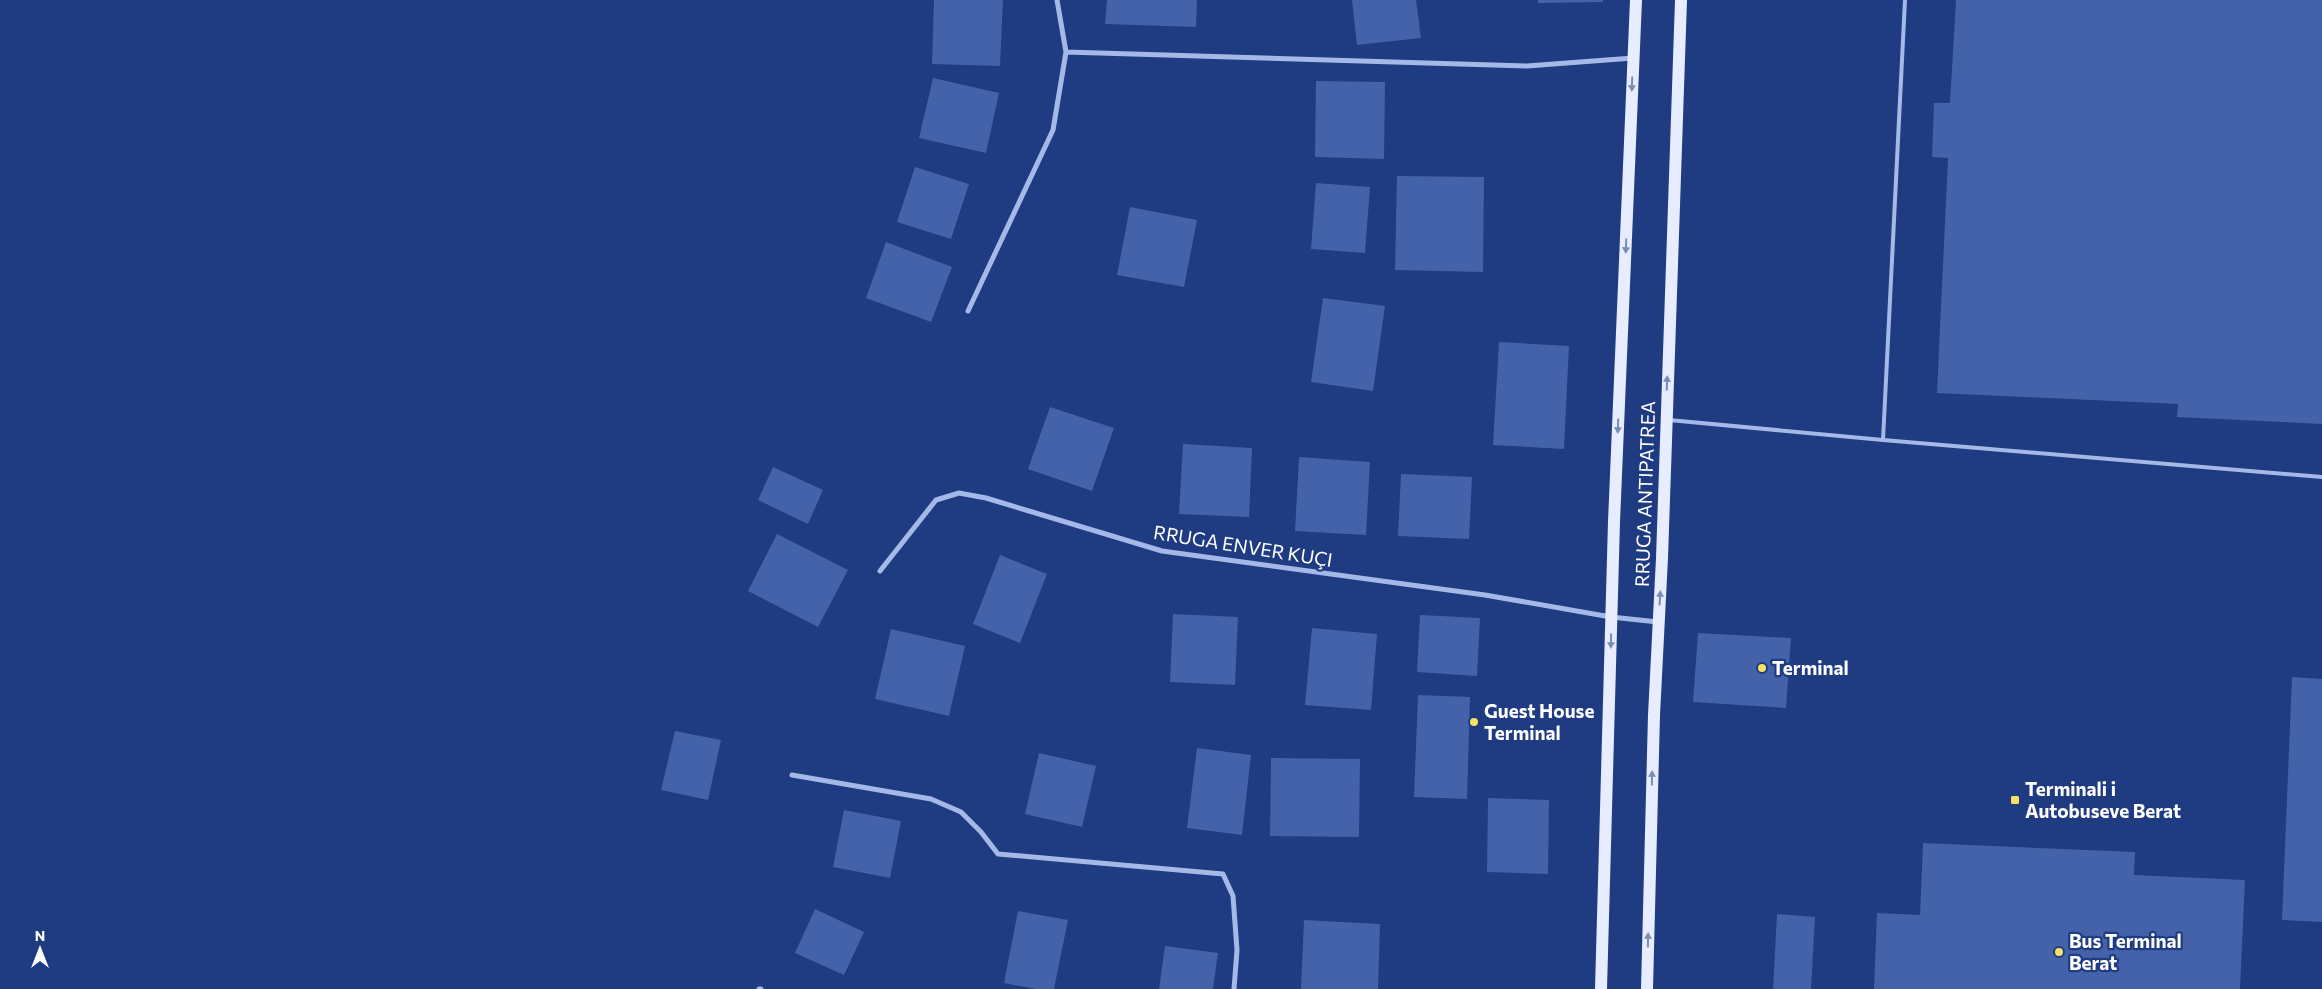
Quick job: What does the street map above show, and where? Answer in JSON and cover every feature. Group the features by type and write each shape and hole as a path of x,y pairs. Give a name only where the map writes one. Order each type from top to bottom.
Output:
{"main road":[{"name":"RRUGA ANTIPATREA","path":"1601,989 1611,617 1636,0"},
{"name":"RRUGA ANTIPATREA","path":"1647,989 1654,716 1681,0"}],"street":[{"path":"968,311 1053,130 1066,52 1057,0"},
{"path":"1066,52 1528,66 1634,58"},
{"name":"RRUGA ENVER KUÇI","path":"880,571 936,500 959,493 986,498 1162,551 1485,595 1611,617 1659,622"},
{"path":"792,776 931,799 961,812 982,832 998,854 1223,874 1234,896 1237,950 1234,989"}],"lane":[{"path":"1883,440 1904,0"},
{"path":"1666,419 1883,440 2322,477"}],"building":[{"path":"934,0 1003,0 1000,66 932,64"},
{"path":"1107,0 1197,0 1196,27 1105,24"},
{"path":"1352,0 1416,0 1421,38 1357,45"},
{"path":"1538,0 1603,0 1603,2 1538,3"},
{"path":"1956,0 2322,0 2322,424 2177,417 2178,404 1937,393 1948,158 1932,157 1934,103 1950,103"},
{"path":"933,78 999,93 986,153 919,138"},
{"path":"1316,81 1385,82 1384,159 1315,157"},
{"path":"915,167 969,184 951,239 897,222"},
{"path":"1397,176 1484,177 1483,272 1395,270"},
{"path":"1316,183 1370,187 1365,253 1311,249"},
{"path":"1130,207 1197,220 1184,287 1117,275"},
{"path":"886,242 952,267 931,322 866,298"},
{"path":"1323,298 1385,306 1373,391 1311,382"},
{"path":"1499,342 1569,346 1564,449 1493,445"},
{"path":"1050,407 1114,428 1092,491 1028,469"},
{"path":"1183,444 1252,448 1249,517 1179,514"},
{"path":"1299,457 1370,462 1366,535 1295,531"},
{"path":"773,467 823,490 808,524 758,500"},
{"path":"1401,474 1472,477 1469,539 1398,536"},
{"path":"777,534 848,570 818,627 748,591"},
{"path":"1000,555 1047,574 1020,643 973,624"},
{"path":"1173,614 1238,617 1235,685 1170,682"},
{"path":"1420,615 1480,618 1477,676 1417,672"},
{"path":"1312,628 1377,634 1371,710 1305,705"},
{"path":"891,629 965,646 949,716 875,699"},
{"path":"1698,633 1791,638 1786,708 1693,702"},
{"path":"2292,677 2322,679 2322,922 2282,920"},
{"path":"1418,695 1470,697 1467,799 1414,797"},
{"path":"675,731 721,740 708,800 661,790"},
{"path":"1197,748 1251,755 1242,835 1187,828"},
{"path":"1039,753 1096,766 1082,827 1025,814"},
{"path":"1271,758 1360,759 1359,837 1270,836"},
{"path":"1488,798 1549,800 1548,874 1487,872"},
{"path":"844,810 901,821 890,878 833,867"},
{"name":"Bus Terminal Berat","path":"1923,843 2135,852 2134,875 2245,880 2240,989 1874,989 1877,913 1920,915"},
{"path":"815,909 864,932 844,975 795,953"},
{"path":"1018,911 1068,920 1054,989 1036,989 1004,983"},
{"path":"1777,914 1815,917 1811,989 1773,989"},
{"path":"1304,920 1380,924 1378,989 1301,989"},
{"path":"1165,946 1218,953 1213,989 1159,989"}],"place":[{"name":"Terminal","path":"1762,668"},
{"name":"Guest House Terminal","path":"1474,722"},
{"name":"Terminali i Autobuseve Berat","path":"2015,800"},
{"name":"Bus Terminal Berat","path":"2059,952"}]}
